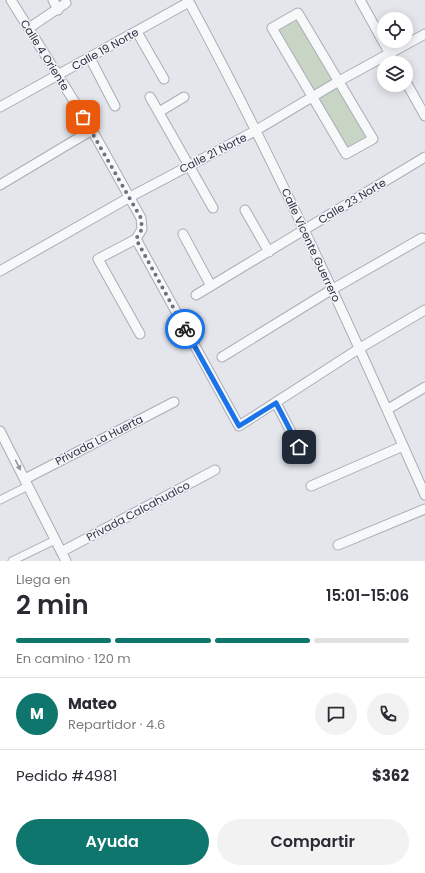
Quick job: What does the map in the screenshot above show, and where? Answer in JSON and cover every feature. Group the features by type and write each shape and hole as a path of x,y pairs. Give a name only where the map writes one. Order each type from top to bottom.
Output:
{"street":[{"name":"Calle 4 Oriente","path":"11,0 92,130 141,218 142,229 136,239"},
{"path":"53,0 58,10"},
{"path":"360,0 390,54"},
{"name":"Calle 19 Norte","path":"0,106 137,32 189,1"},
{"name":"Calle Vicente Guerrero","path":"189,1 305,230 331,290 388,409 425,495"},
{"path":"29,28 58,10 66,3"},
{"path":"298,13 339,81 372,139 346,154 272,28 298,13"},
{"path":"137,32 164,79"},
{"name":"Calle 21 Norte","path":"0,271 130,197 255,131 339,81 425,34"},
{"path":"90,58 115,106"},
{"path":"412,92 425,116"},
{"path":"150,97 213,208"},
{"path":"159,112 184,97"},
{"path":"0,185 92,130"},
{"name":"Calle 23 Norte","path":"196,295 425,156"},
{"path":"245,210 269,252"},
{"path":"183,234 211,286"},
{"path":"222,357 331,290 422,238"},
{"path":"140,334 98,258 136,239 239,426 360,348 425,310"},
{"path":"388,409 425,387"},
{"name":"Privada La Huerta","path":"26,483 174,402"},
{"path":"276,403 299,447"},
{"path":"0,432 66,561"},
{"path":"311,486 403,446"},
{"name":"Privada Calcahualco","path":"61,552 215,470"},
{"path":"0,500 26,483"},
{"path":"338,545 425,509"},
{"path":"12,561 55,540"}],"green space":[{"path":"298,16 370,138 346,152 276,30"}],"way so far":[{"path":"83,117 92,130 141,218 142,229 136,239 185,329"}],"route":[{"path":"185,329 239,426 276,403 299,447"}]}
